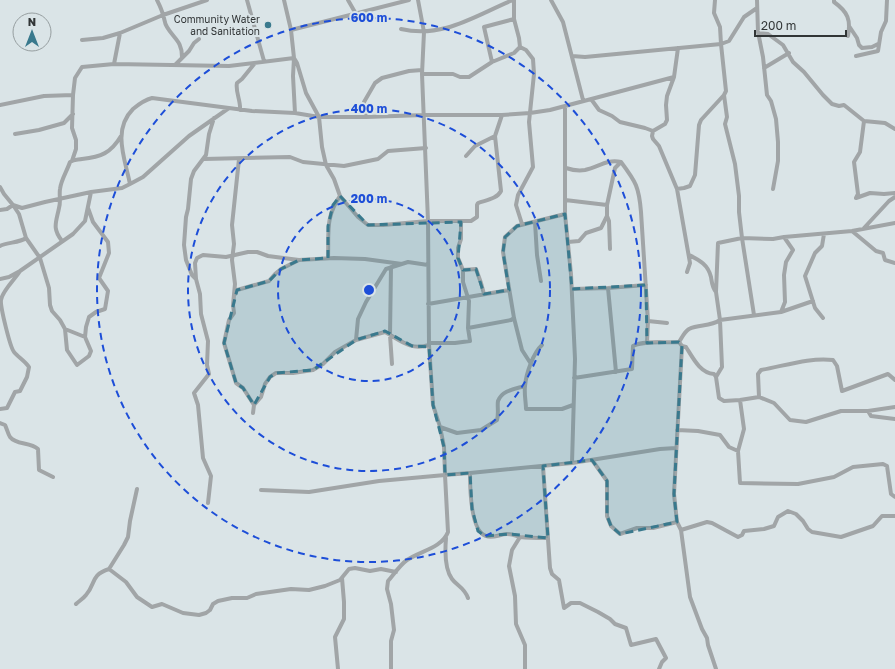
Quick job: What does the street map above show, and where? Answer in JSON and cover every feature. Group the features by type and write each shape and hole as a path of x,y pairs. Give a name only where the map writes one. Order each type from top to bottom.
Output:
{"street":[{"path":"157,0 167,28 182,49 182,57"},
{"path":"82,40 103,38 120,33 163,15 208,0"},
{"path":"247,0 264,61"},
{"path":"284,0 291,30 294,58 292,76 295,113"},
{"path":"348,0 356,14"},
{"path":"291,30 409,0"},
{"path":"418,0 424,32 422,72 428,221 429,344 433,405 444,447 448,532 446,538 445,560 451,578 465,592 468,598"},
{"path":"401,29 424,32 448,28 514,0 514,19 520,47"},
{"path":"551,0 563,22 583,100"},
{"path":"677,188 690,186 695,176 699,125 701,120 726,91 720,44 720,27 714,13 715,0"},
{"path":"757,0 758,32 767,95 771,102 776,119 778,142 778,161 773,189"},
{"path":"834,0 834,2 842,7 847,13 849,26 848,36"},
{"path":"856,56 878,51 881,32 886,21 887,0"},
{"path":"572,56 585,57 720,44 729,41 744,17 757,8"},
{"path":"492,62 484,26 514,19"},
{"path":"849,26 857,38 859,46 862,48 872,47 878,44"},
{"path":"758,32 768,34 783,45 793,62 804,72 832,104 838,106 844,105 864,121 885,123 895,129"},
{"path":"114,64 120,33"},
{"path":"175,65 189,52 194,43 199,39"},
{"path":"366,117 364,102 375,83 382,78 409,71 453,74 460,78 469,77 492,62 514,53 520,47"},
{"path":"520,47 526,50 533,59 534,74 530,113 530,139 533,167 518,194 516,205 522,224"},
{"path":"653,132 665,124 667,120 667,96 674,77 678,48"},
{"path":"182,49 189,52"},
{"path":"764,68 789,53"},
{"path":"62,241 56,231 56,216 60,208 61,183 76,149 76,140 72,128 73,95 76,78 82,67 114,64 229,66 294,58"},
{"path":"294,58 298,63 306,93 319,117 322,148 326,165 334,179 340,196 358,217 368,225 428,221 461,222 475,220 477,218 478,202 493,198 500,194 501,182 495,136 502,115"},
{"path":"240,110 236,87 237,83 255,63"},
{"path":"130,184 121,136 124,122 128,114 145,100 152,98 240,110 295,113 319,117 502,115 530,113 565,106 674,77"},
{"path":"0,105 44,96 73,95"},
{"path":"724,95 727,117 726,129 735,164 742,238 754,315"},
{"path":"591,99 599,110 612,116 620,122 646,128 653,132"},
{"path":"565,106 565,200 572,289 574,360 572,463"},
{"path":"13,205 22,208 91,192 122,188 143,176 180,143 229,108"},
{"path":"15,134 39,130 64,123 73,114"},
{"path":"196,279 192,275 186,260 184,245 186,217 191,179 194,171 204,159 214,118"},
{"path":"864,121 860,152 854,162 858,194 856,198 870,194 895,193"},
{"path":"653,132 653,139 659,146 677,188 690,263 687,272"},
{"path":"72,161 89,158 108,152 121,136"},
{"path":"466,156 475,146 495,136"},
{"path":"204,159 290,157 303,162 344,166 378,159 388,151 426,148"},
{"path":"239,159 232,225 235,284 233,305 234,313 229,320 224,343 236,383 243,388 254,405"},
{"path":"566,168 584,170 606,162 621,162"},
{"path":"610,249 607,206 615,168 621,162"},
{"path":"621,162 634,180 639,194 648,321 647,343"},
{"path":"0,187 19,214 26,238 40,258 50,288 50,304 52,311 60,320 65,329 67,350 77,365 89,356 90,351 85,337 86,327 89,317 96,312 105,309 108,291 99,278 109,252 108,242 93,222 88,208"},
{"path":"0,279 20,271 73,234 85,221 91,192"},
{"path":"328,258 328,226 333,205 340,196"},
{"path":"863,228 889,201 895,197"},
{"path":"565,200 607,206"},
{"path":"0,210 7,209 13,205"},
{"path":"531,364 522,350 514,318 503,252 504,238 517,226 522,224 566,214"},
{"path":"568,242 579,241 586,233 601,228 607,216"},
{"path":"253,413 254,405 261,397 265,384 276,373 293,373 313,370 323,364 335,352 356,340 381,334 383,332 396,340 412,346 422,347 429,344 470,341 468,328 469,301 463,282 463,270 458,258 458,248 461,239 461,222"},
{"path":"535,222 536,254 541,281"},
{"path":"716,378 722,367 720,320 716,292 718,244 742,238 773,239 824,234 852,231 895,223"},
{"path":"852,231 876,251 883,254 885,260 895,263"},
{"path":"823,318 815,308 805,276 815,253 822,246 824,234"},
{"path":"781,312 785,302 784,275 786,262 794,250 784,237"},
{"path":"0,246 12,242 21,242 26,238"},
{"path":"208,503 211,476 204,458 198,404 194,393 209,374 207,365 208,341 201,314 200,294 196,279 197,258 202,255 226,257 248,252 257,252 268,256 299,260 328,258 365,259 402,264"},
{"path":"689,255 707,267 716,292"},
{"path":"235,294 237,290 269,281 281,269 299,260"},
{"path":"356,340 358,319 366,302 386,269 408,262 428,265"},
{"path":"391,267 390,335 392,364"},
{"path":"463,270 476,270 484,294"},
{"path":"0,409 7,408 15,392 20,391 27,377 29,367 24,360 13,351 5,322 1,299 20,271"},
{"path":"572,289 646,285"},
{"path":"608,288 616,372"},
{"path":"428,304 509,290"},
{"path":"716,669 707,638 690,598 681,530 677,522 674,494 681,344 684,334 689,329 714,324 720,320 781,312 813,301"},
{"path":"468,328 511,320 514,318"},
{"path":"648,321 667,323"},
{"path":"65,329 85,337"},
{"path":"574,378 632,369 633,346 635,344 681,344 686,347 701,369 708,374 714,374 719,398 724,401 740,400 760,396 774,403 790,420 806,422 841,411 868,411 895,407"},
{"path":"542,345 538,349 531,364 525,386 526,409 562,409 573,405"},
{"path":"760,396 758,374 761,370 826,359 833,360 837,366 842,391 888,374 895,380"},
{"path":"440,427 457,433 481,430 497,420 499,412 498,402 501,397 508,391 525,386"},
{"path":"740,400 744,429 738,451 740,482 798,484 834,477 853,467 883,464 887,466 891,494 895,497"},
{"path":"868,411 871,416 895,419"},
{"path":"0,423 5,425 11,438 16,441 30,444 38,449 39,470 53,478"},
{"path":"677,430 698,431 720,435 729,447 738,451"},
{"path":"261,490 309,492 379,481 572,463 660,449 676,448"},
{"path":"592,460 607,481 607,516 610,526 620,534 637,528 653,528 677,522"},
{"path":"543,466 550,568 552,574 559,580 564,608 571,603 580,602 610,619 615,624 626,628 631,645 656,639 666,658 662,662 660,669"},
{"path":"470,473 472,509 478,531 485,536 492,538 502,534 520,537 548,538"},
{"path":"76,604 87,595 98,575 104,570 109,569 124,545 128,537 137,489"},
{"path":"681,530 707,522 712,523 738,537 742,535 744,531 764,529 774,526 778,517 788,512 796,514 812,532 841,537 873,526 882,516 895,516"},
{"path":"520,537 512,550 509,566 515,596 516,624 525,645 525,669"},
{"path":"391,669 391,641 394,630 387,585 388,581 407,560 428,550 446,538"},
{"path":"109,569 126,582 137,597 152,607 162,604 182,613 199,615 206,613 210,610 213,604 218,601 232,598 247,598 256,594 291,589 308,590 325,586 342,578 349,569 355,568 370,572 381,570 396,572"},
{"path":"338,669 335,637 344,619 342,578"}],"highlighted area":[{"path":"340,196 368,225 461,222 458,258 463,270 476,269 484,294 509,290 503,252 505,237 517,226 565,214 572,289 646,285 647,343 679,342 682,346 674,494 677,522 620,534 611,526 607,516 607,481 592,460 543,466 548,538 509,534 485,536 478,531 472,509 470,473 445,475 444,447 433,405 429,347 412,346 385,331 356,340 313,370 276,373 270,377 254,405 243,388 236,383 224,343 237,290 269,281 281,269 299,260 328,258 328,226 333,205"}],"place":[{"name":"Community Water and Sanitation","path":"268,25"}]}
